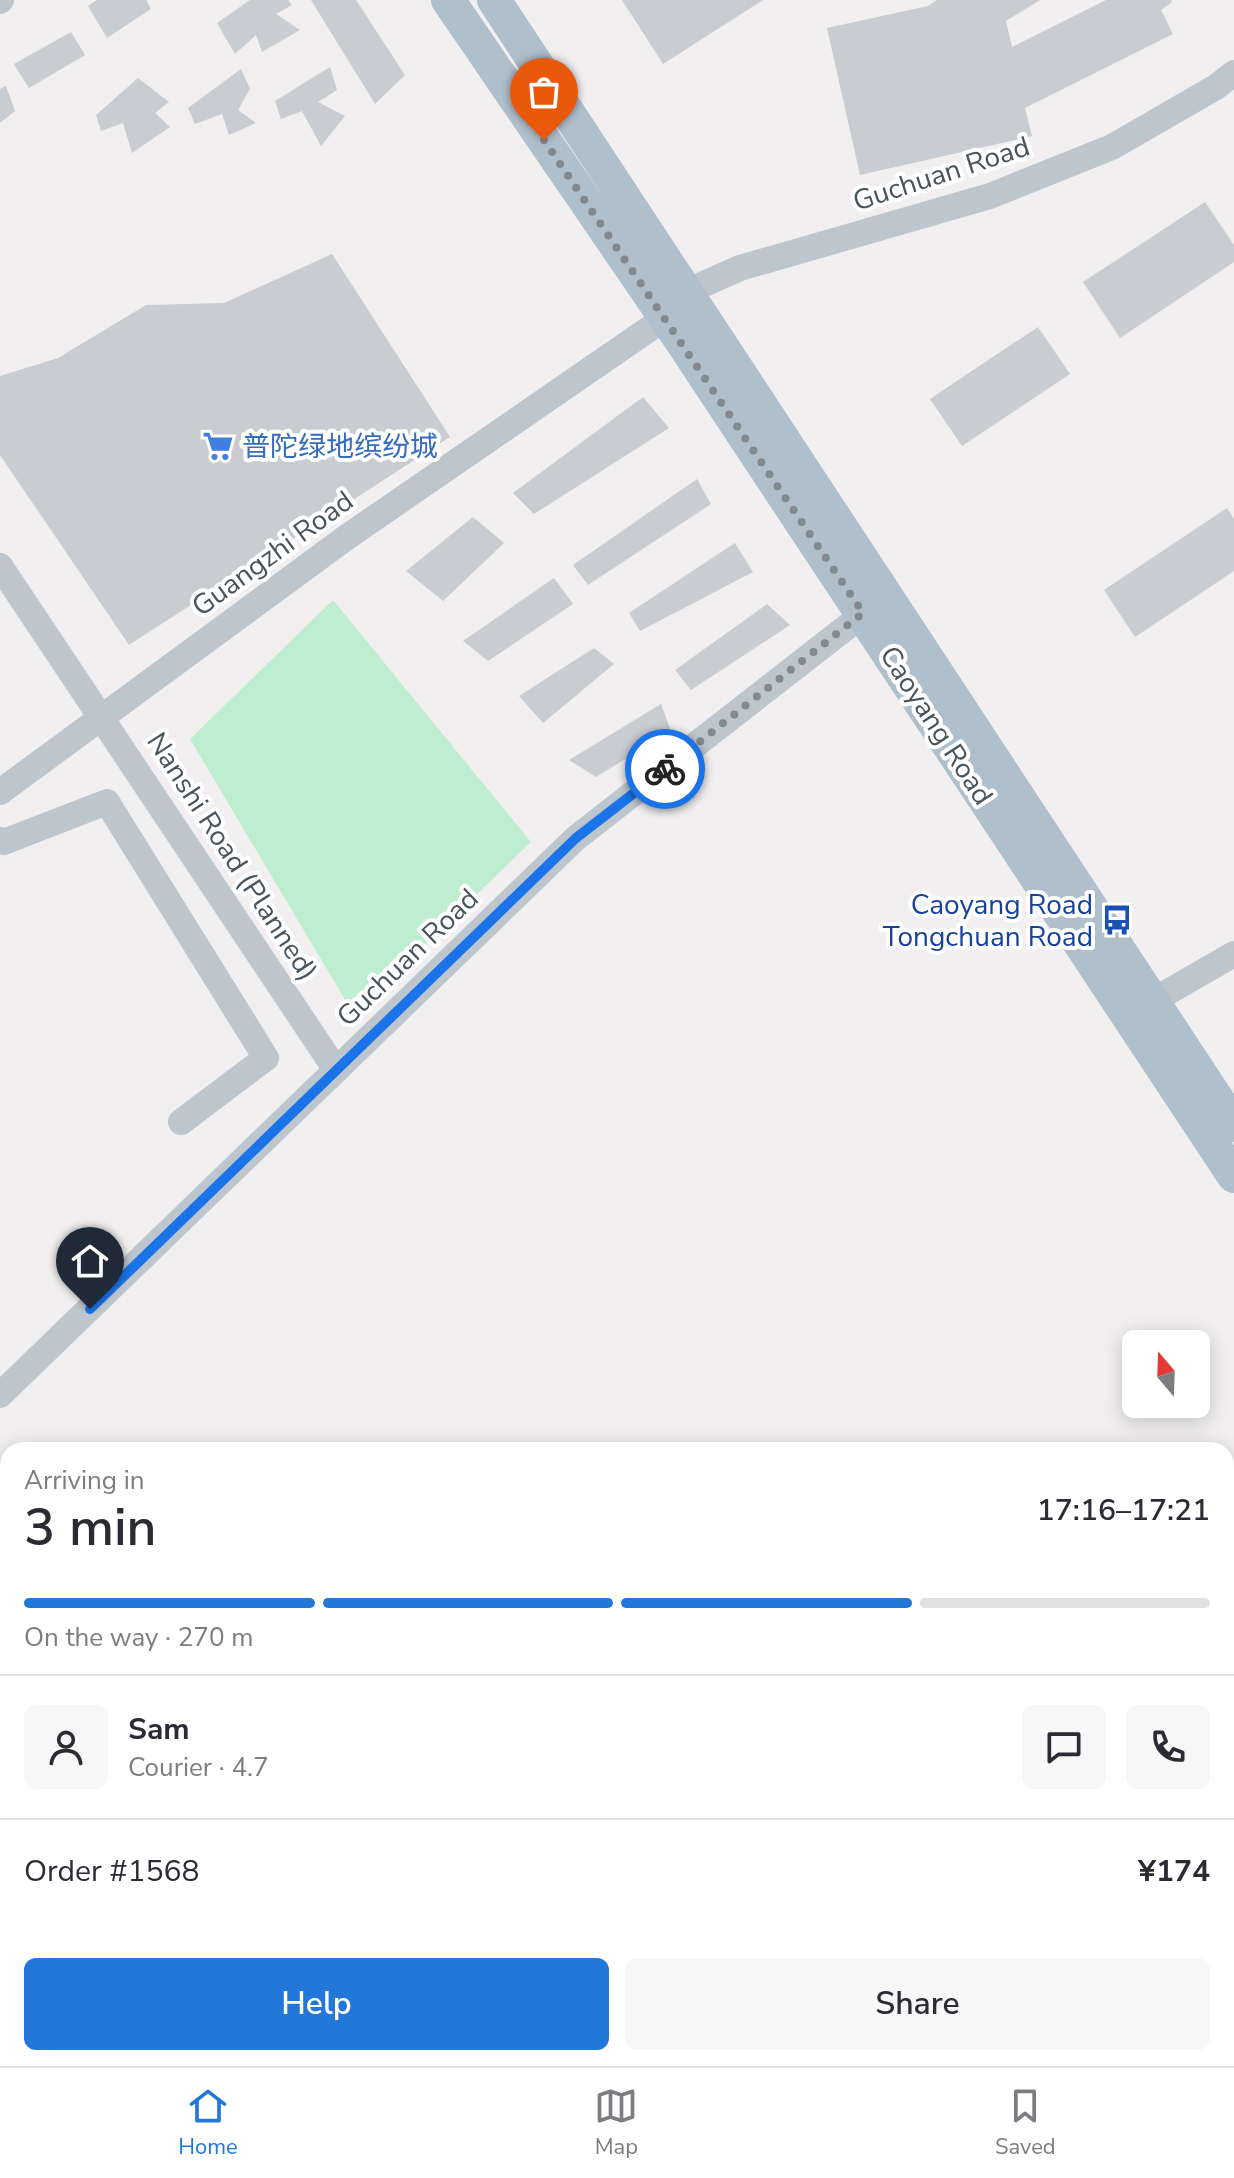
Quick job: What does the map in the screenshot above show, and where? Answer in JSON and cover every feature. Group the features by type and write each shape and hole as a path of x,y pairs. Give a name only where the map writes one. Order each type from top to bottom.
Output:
{"main road":[{"name":"Caoyang Road","path":"448,0 665,318 875,604"},
{"name":"Caoyang Road","path":"494,0 686,292 875,604 1140,1008 1234,1176"},
{"name":"Caoyang Road","path":"1140,1008 1234,1125"}],"street":[{"name":"Guchuan Road","path":"665,318 686,292 740,268 990,196 1112,147 1216,87 1234,73"},
{"name":"Guangzhi Road","path":"0,792 347,537 665,318"},
{"name":"Nanshi Road (Planned)","path":"0,566 103,716 336,1070"},
{"name":"Guchuan Road","path":"0,1395 576,838 875,604"},
{"path":"0,840 4,842 107,802 266,1058 181,1122"},
{"path":"1140,1008 1234,954"}],"green space":[{"path":"333,600 531,842 353,1013 190,739"}],"building":[{"path":"97,0 146,0 151,9 107,38 88,6"},
{"path":"250,0 288,0 292,5 276,14 300,30 262,52 256,35 235,54 217,23"},
{"path":"311,0 356,0 405,75 375,104"},
{"path":"622,0 763,0 663,64"},
{"path":"937,0 1040,0 1006,21 1012,47 1106,0 1171,0 1161,10 1173,34 1025,108 1032,136 860,175 827,28 928,6"},
{"path":"71,32 85,55 29,88 14,64"},
{"path":"330,67 337,90 318,102 345,116 321,146 302,111 281,119 275,101"},
{"path":"241,69 250,89 238,110 256,123 229,135 222,114 195,124 188,108"},
{"path":"138,78 169,102 155,113 170,127 132,153 123,123 101,131 96,115"},
{"path":"6,86 15,111 0,123 0,89"},
{"path":"1205,202 1234,245 1234,262 1120,338 1083,282"},
{"name":"普陀绿地缤纷城","path":"332,254 450,437 129,645 0,455 0,376 58,358 146,305 224,303"},
{"path":"1038,327 1070,374 962,446 930,399"},
{"path":"643,397 669,428 534,514 513,493"},
{"path":"697,479 711,504 588,585 573,565"},
{"path":"1227,508 1234,519 1234,571 1135,637 1104,590"},
{"path":"473,517 504,543 443,601 406,571"},
{"path":"735,543 753,572 640,631 629,613"},
{"path":"554,578 573,604 488,661 463,641"},
{"path":"767,604 790,625 691,690 675,670"},
{"path":"594,648 614,664 543,723 519,696"},
{"path":"661,704 671,731 596,777 569,760"}],"way so far":[{"path":"544,140 863,613 665,769"}],"place":[{"name":"普陀绿地缤纷城","path":"218,446"},
{"name":"Caoyang Road Tongchuan Road","path":"1117,920"}],"route":[{"path":"90,1309 576,838 665,769"}]}
